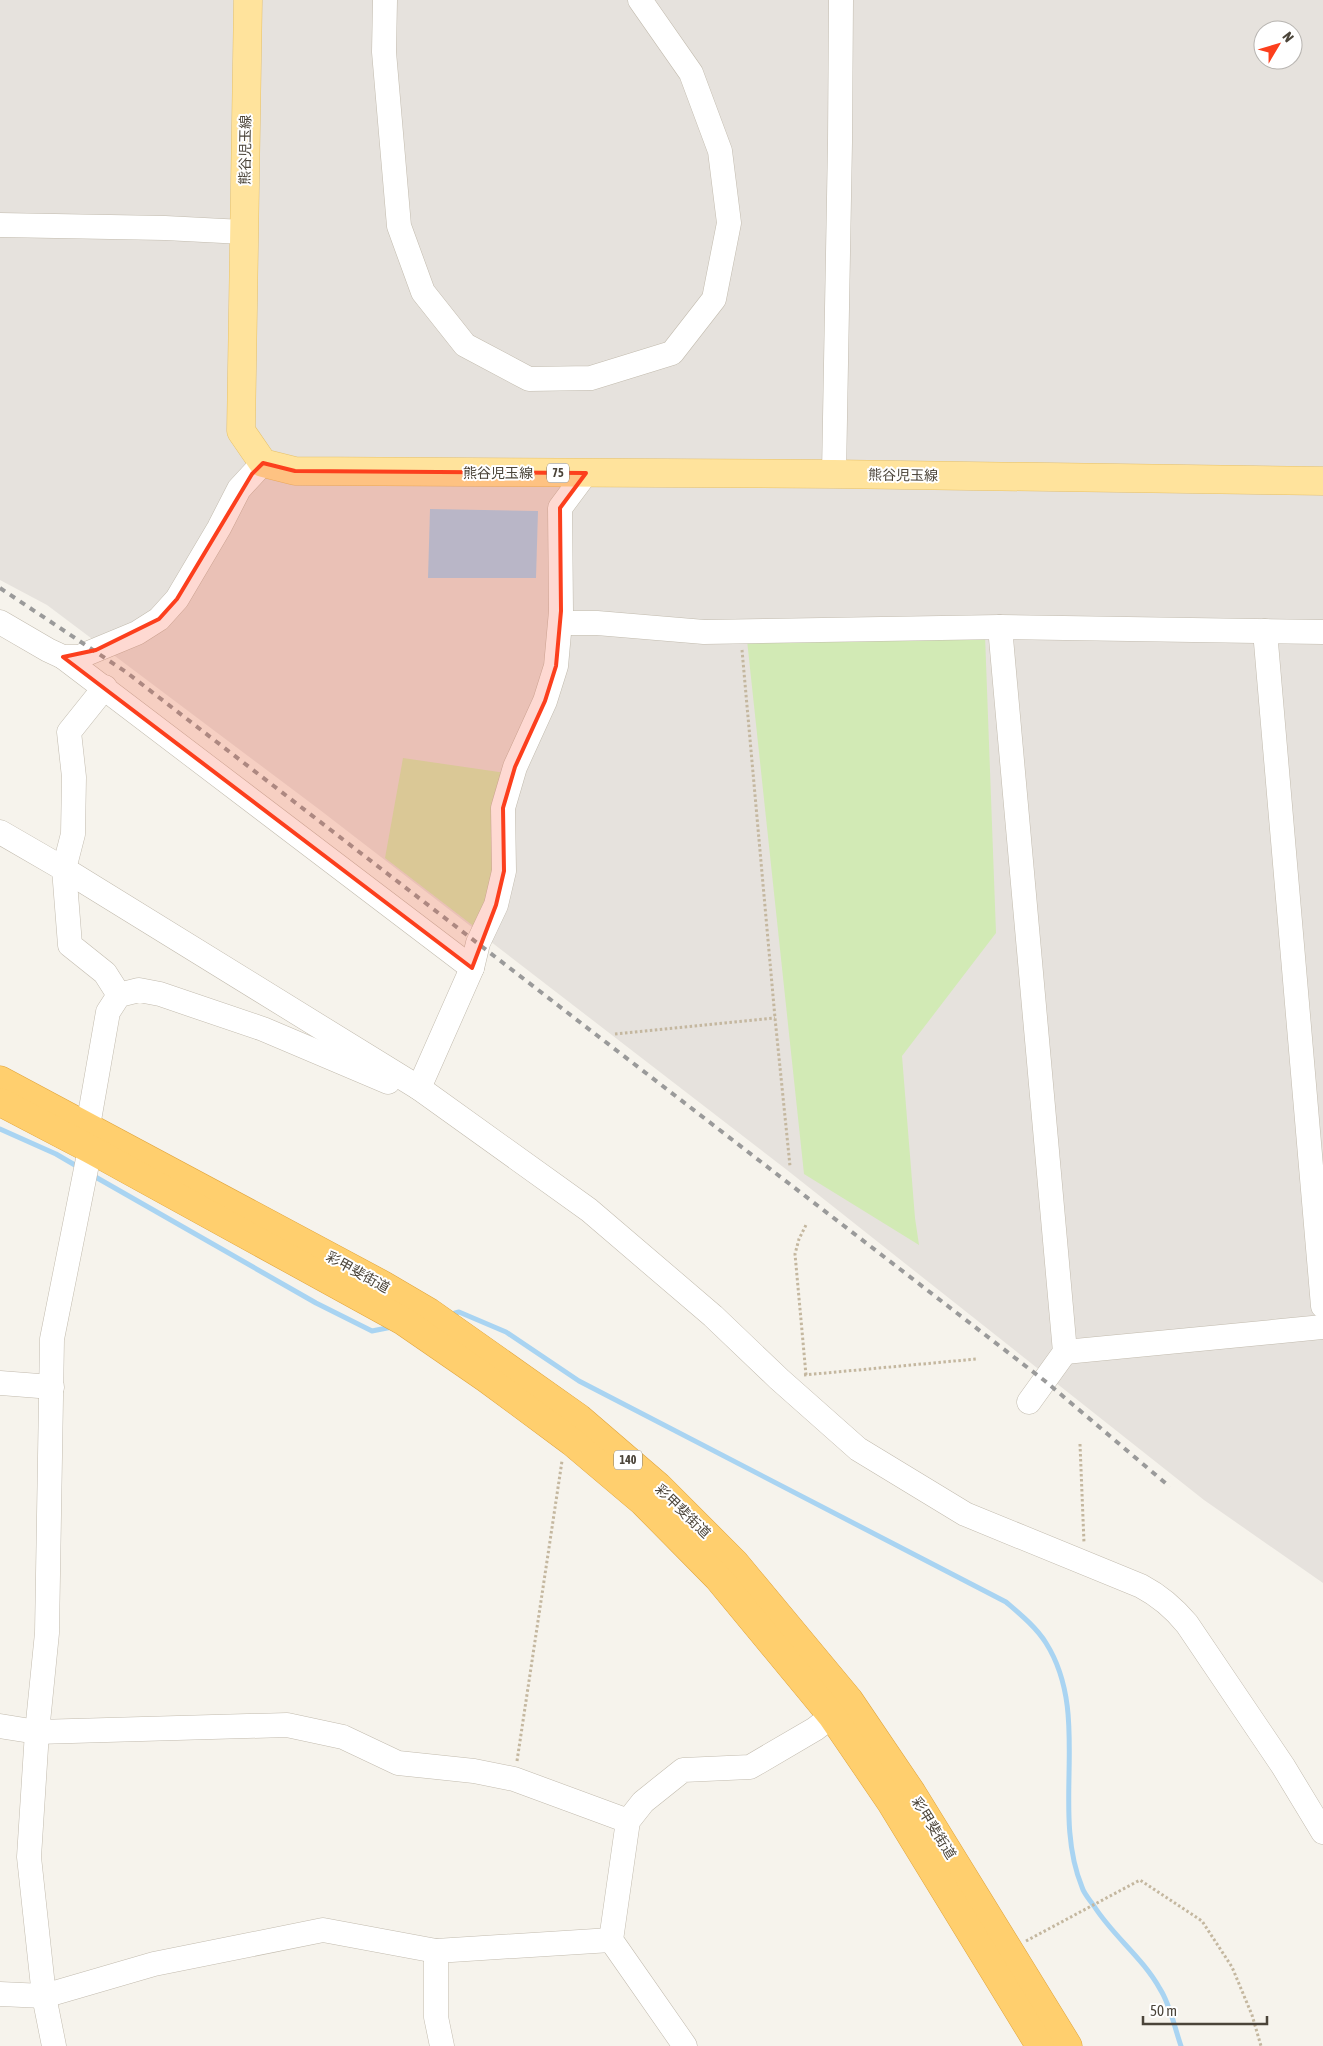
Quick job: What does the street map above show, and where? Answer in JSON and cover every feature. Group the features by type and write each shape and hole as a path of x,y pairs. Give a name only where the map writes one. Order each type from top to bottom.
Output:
{"highway":[{"name":"彩甲斐街道","path":"0,1080 89,1137 403,1321 487,1379 572,1442 643,1502 718,1578 832,1716 890,1801 1040,2046"},
{"name":"彩甲斐街道","path":"0,1102 89,1137 375,1280 429,1312 580,1418 658,1486 735,1563 849,1700 912,1793 1068,2046"}],"main road":[{"name":"熊谷児玉線","path":"248,0 241,431 263,463 295,471 834,474 1323,481"}],"street":[{"path":"385,0 384,52 399,226 402,235 424,292 465,344 529,379 591,378 672,353 714,298 729,223 720,151 690,73 640,0"},
{"path":"834,474 841,0"},
{"path":"0,225 165,228 244,232"},
{"path":"63,657 79,657 137,633 158,619 177,599 240,489 263,463"},
{"path":"419,1088 472,968 478,943 496,905 504,871 503,808 515,767 545,701 556,666 561,623 560,508 586,474"},
{"path":"0,622 63,657 104,687 472,968"},
{"path":"561,623 597,623 704,632 1000,627 1323,632"},
{"path":"1000,627 1065,1352 1029,1402"},
{"path":"1265,631 1323,1306"},
{"path":"104,687 69,732 74,777 73,834 64,869 70,945 105,973 119,995"},
{"path":"0,832 64,869 419,1088 589,1210 713,1316 779,1379 858,1449 964,1514 1157,1594 1173,1607 1187,1624 1283,1766 1323,1832"},
{"path":"54,2046 44,1996 29,1857 37,1732 47,1633 52,1339 89,1137 108,1012 119,995 139,990 160,994 263,1029 394,1085 419,1088"},
{"path":"1065,1352 1323,1327"},
{"path":"0,1383 52,1387"},
{"path":"685,2046 611,1940 628,1821 642,1802 683,1770 750,1767 815,1729 832,1716"},
{"path":"0,1726 37,1732 287,1726 343,1737 398,1763 474,1771 514,1779 628,1821"},
{"path":"0,1994 44,1996 154,1964 323,1930 436,1951 611,1940"},
{"path":"436,1951 436,2016 442,2046"}],"path":[{"path":"740,632 790,1166"},
{"path":"615,1034 775,1018"},
{"path":"806,1225 799,1239 795,1254 806,1375"},
{"path":"779,1379 976,1360"},
{"path":"514,1779 562,1461 572,1442"},
{"path":"1080,1444 1085,1563"},
{"path":"1009,1950 1140,1880 1202,1922 1232,1967 1252,2015 1261,2046"}],"highlighted area":[{"path":"263,463 295,471 586,473 560,508 561,611 556,666 545,701 515,767 503,808 504,871 496,905 472,968 63,657 96,650 159,619 177,599 252,474"}],"shaded area":[{"path":"0,0 1323,0 1323,1583 1204,1500 787,1170 320,810 47,605 0,580"}],"green space":[{"path":"985,635 996,933 902,1056 915,1218 919,1245 804,1174 747,640"},
{"path":"403,758 506,773 499,869 476,928 385,858"}],"water":[{"path":"430,509 538,511 536,578 428,578"}],"waterway":[{"path":"0,1129 56,1154 80,1168"},
{"path":"92,1175 316,1303 372,1331 392,1327"},
{"path":"455,1313 459,1312 506,1332 579,1381 1006,1602 1033,1626 1046,1643 1059,1671 1067,1701 1069,1732 1069,1826 1073,1857 1082,1887 1102,1917 1145,1967 1164,1995 1181,2046"}],"railway":[{"path":"0,588 126,672 1045,1381 1170,1487"}]}
